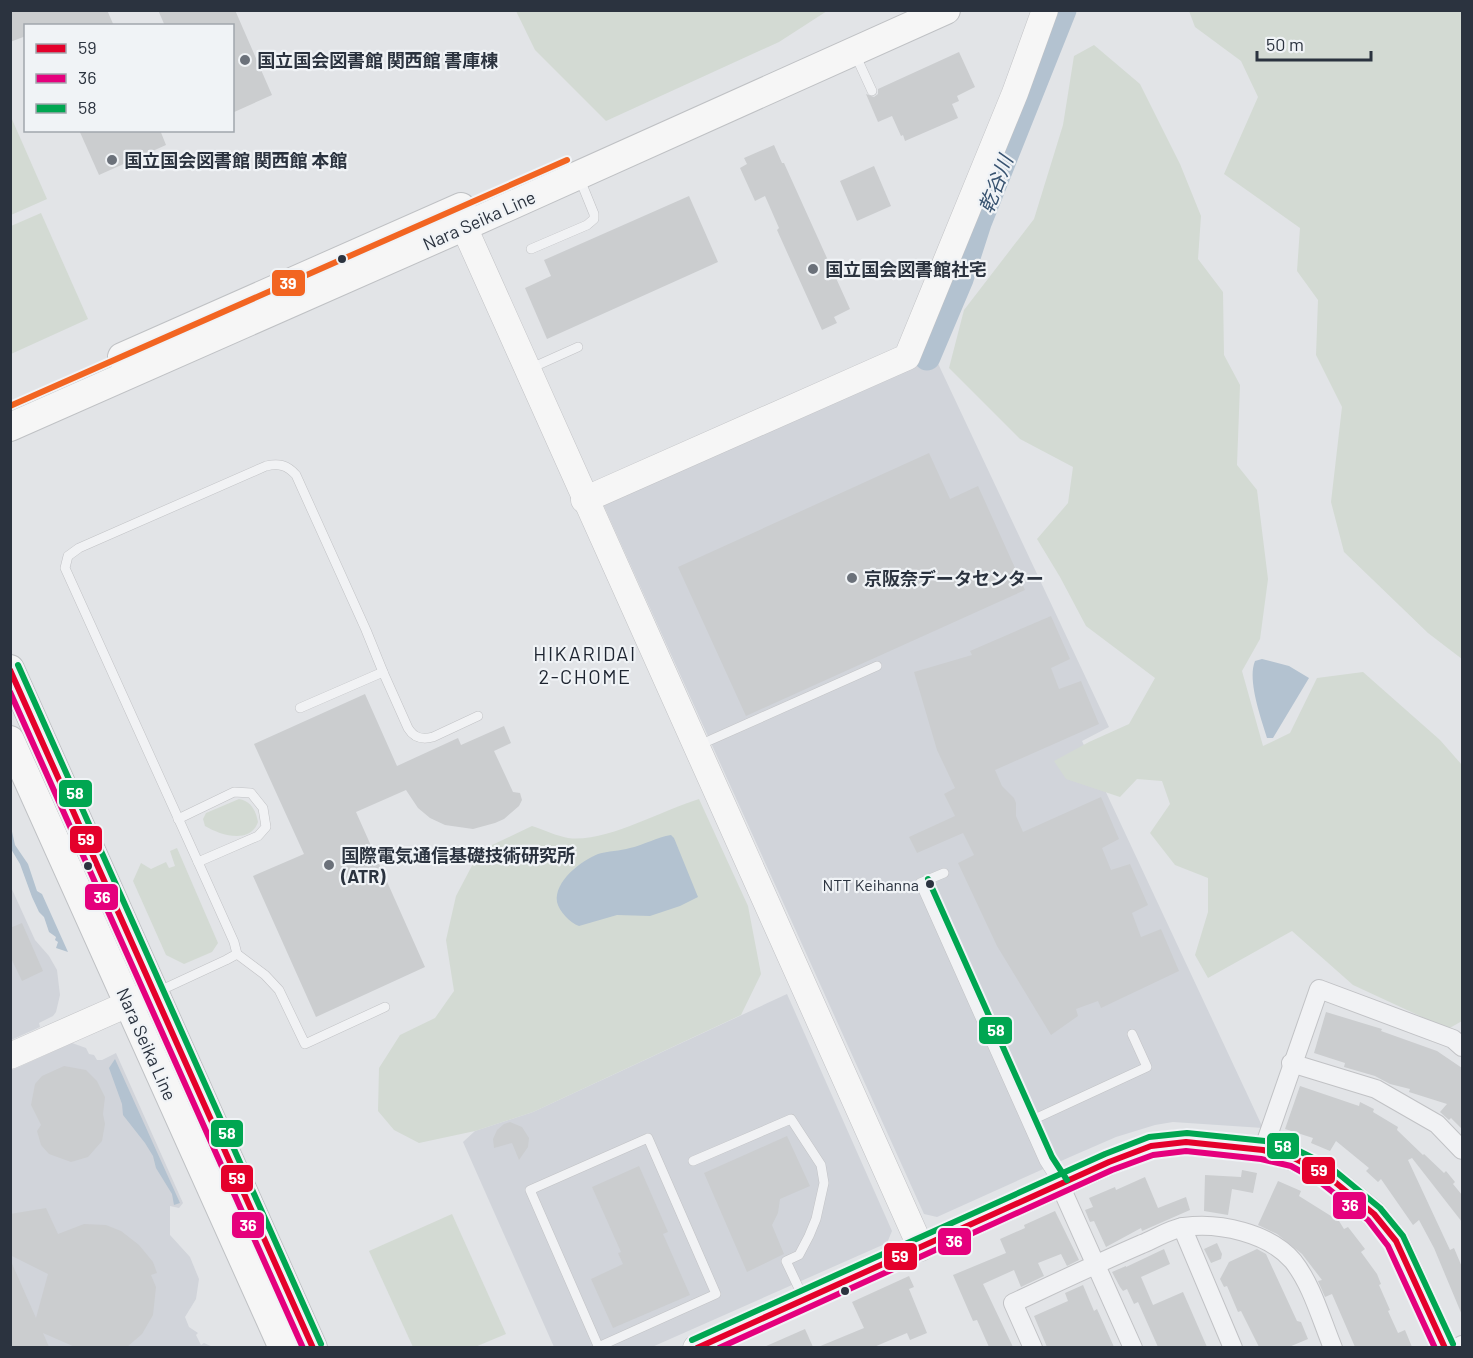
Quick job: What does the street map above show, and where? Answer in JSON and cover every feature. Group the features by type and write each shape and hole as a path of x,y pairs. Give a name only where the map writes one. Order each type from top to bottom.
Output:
{"main road":[{"name":"Nara Seika Line","path":"10,427 900,10"},
{"name":"Nara Seika Line","path":"10,406 459,218 578,175 946,10"},
{"name":"Nara Seika Line","path":"10,669 283,1347"},
{"name":"Nara Seika Line","path":"10,740 142,998 313,1347"}],"street":[{"path":"584,500 907,357 1018,83 1045,10"},
{"path":"459,218 921,1248"},
{"path":"1263,1150 1318,989 1453,1038 1462,1047"},
{"path":"10,1056 142,998"},
{"path":"1291,1064 1376,1089 1437,1125 1462,1150"},
{"path":"698,1347 1151,1146 1185,1142 1263,1150 1294,1158 1325,1174 1374,1214 1396,1241 1445,1347"},
{"path":"1060,1185 1133,1347"},
{"path":"1033,1347 1013,1304 1095,1264 1182,1227 1209,1226 1262,1237 1294,1262 1306,1282 1333,1347"},
{"path":"1182,1227 1233,1347"},
{"path":"1457,1347 1462,1345"}],"lane":[{"path":"854,51 872,91"},
{"path":"531,249 587,225 594,219 578,175"},
{"path":"527,370 579,346"},
{"path":"386,1007 305,1044 279,990 237,954 234,942 65,568 68,556 86,545 266,466 284,465 296,475 412,735 426,739 433,737 478,716"},
{"path":"695,747 877,666"},
{"path":"300,708 382,672"},
{"path":"178,819 234,792 251,793 264,808 266,827 258,836 198,862"},
{"path":"944,873 920,883 1044,1161 1060,1185"},
{"path":"142,998 237,954"},
{"path":"1028,1122 1147,1067 1132,1034"},
{"path":"693,1161 791,1119 821,1165 824,1183 816,1220 809,1236 799,1256 786,1261 804,1300"},
{"path":"648,1138 716,1294 599,1347 530,1190 648,1138"}],"shaded area":[{"path":"516,11 827,11 779,42 606,121 535,50"},
{"path":"1189,11 1462,11 1462,659 1428,633 1344,552 1331,502 1342,407 1316,355 1318,300 1297,271 1300,228 1224,174 1258,97 1241,61 1195,27"},
{"path":"1094,45 1140,84 1180,164 1201,216 1198,259 1223,292 1224,355 1240,385 1237,465 1257,490 1268,579 1260,639 1242,671 1263,746 1290,733 1317,678 1363,672 1440,740 1462,765 1462,1021 1448,1029 1353,985 1292,931 1208,978 1195,955 1208,912 1208,878 1175,865 1150,833 1170,804 1162,781 1137,779 1120,797 1066,779 1054,761 1129,724 1155,678 1086,626 1037,539 1068,503 1073,467 1020,439 949,368 964,310 1034,219 1063,125 1074,56"},
{"path":"11,117 47,199 10,215"},
{"path":"41,213 88,319 11,354 11,226"},
{"path":"934,355 1109,727 1082,741 1263,1128 1173,1122 1155,1125 1116,1137 937,1217 924,1214 603,504"},
{"path":"239,799 250,804 257,818 258,822 248,834 226,835 205,826 203,819 206,813"},
{"path":"699,799 748,906 761,974 741,1015 533,1112 475,1131 419,1143 394,1130 378,1111 379,1068 400,1035 435,1018 454,991 446,940 456,896 476,858 490,846 532,826 568,838 599,836"},
{"path":"177,848 218,943 212,952 184,964 166,955 133,881 141,863 151,869 166,862 169,868 175,866 170,851"},
{"path":"10,885 35,940 49,956 57,970 60,995 53,1016 39,1023 40,1027 11,1040"},
{"path":"787,994 892,1231 887,1243 652,1347 554,1347 463,1142 475,1131 533,1112"},
{"path":"72,1043 86,1048 89,1054 94,1055 97,1060 116,1053 183,1203 179,1208 170,1206 170,1235 190,1257 199,1279 196,1299 185,1317 189,1327 198,1333 196,1335 201,1345 204,1343 213,1347 11,1347 10,1071"},
{"path":"452,1214 506,1334 475,1347 413,1347 369,1251"}],"water":[{"path":"1262,659 1289,666 1309,678 1273,738 1267,738 1254,688 1255,661"},
{"path":"11,827 15,845 28,864 37,891 42,894 68,952 56,948 58,942 55,940 56,937 49,932 44,917 32,897 20,864 11,849"},
{"path":"671,835 698,897 650,916 617,915 579,926 562,913 557,902 557,894 564,879 577,867 598,854 635,847"},
{"path":"115,1059 180,1203 174,1205 172,1194 156,1168 153,1156 123,1115 122,1104 109,1068"}],"building":[{"path":"10,10 107,10 113,24 24,24 24,37 10,42"},
{"name":"国立国会図書館 関西館 書庫棟","path":"158,10 235,10 272,95 234,112 234,24 164,24"},
{"path":"959,52 975,87 957,96 959,101 952,104 958,118 905,141 892,116 878,122 866,94 874,97 878,94 878,89"},
{"name":"国立国会図書館 関西館 本館","path":"80,132 161,132 166,145 99,175"},
{"name":"国立国会図書館社宅","path":"774,145 850,309 834,317 837,323 822,330 777,230 779,228 765,196 755,201 740,168 747,164 744,158"},
{"path":"874,166 891,206 857,221 840,181"},
{"path":"689,196 718,262 547,339 525,288 551,276 544,260"},
{"name":"京阪奈データセンター","path":"929,453 950,499 978,486 1025,590 746,716 678,567"},
{"name":"NTT Keihanna","path":"1051,616 1070,659 1051,668 1059,689 1081,681 1099,724 995,770 1002,786 1014,798 1016,816 1023,832 1101,797 1119,839 1102,848 1111,870 1130,864 1148,905 1132,913 1141,937 1161,929 1179,971 1101,1008 1098,1001 1076,1009 1078,1016 1051,1035 997,946 958,863 974,855 963,833 917,853 909,837 955,816 944,794 955,788 937,750 914,672 972,655 970,651"},
{"name":"国際電気通信基礎技術研究所 (ATR)","path":"365,694 397,766 458,738 461,745 504,726 511,743 494,751 513,792 520,793 522,800 519,806 504,819 473,829 445,825 430,818 418,808 406,790 356,812 425,967 316,1017 253,876 304,854 254,744"},
{"path":"22,923 43,971 22,981 10,956 10,928"},
{"path":"1326,1012 1382,1029 1381,1031 1437,1051 1462,1068 1462,1129 1451,1118 1449,1120 1440,1112 1447,1104 1409,1092 1410,1089 1344,1067 1345,1063 1314,1053"},
{"path":"64,1066 86,1070 97,1081 105,1097 103,1114 105,1124 102,1141 88,1157 71,1162 49,1154 41,1145 37,1131 41,1125 31,1105 35,1084 42,1076"},
{"path":"1300,1086 1359,1106 1360,1102 1374,1109 1373,1112 1398,1127 1397,1130 1444,1173 1446,1171 1455,1182 1453,1184 1462,1195 1462,1222 1412,1158 1408,1160 1450,1250 1454,1248 1462,1267 1462,1315 1434,1248 1419,1220 1413,1225 1381,1179 1378,1182 1366,1171 1369,1168 1336,1141 1330,1151 1311,1143 1313,1138 1285,1129"},
{"path":"510,1122 522,1127 529,1138 528,1147 519,1160 512,1143 494,1148 493,1139 497,1130"},
{"path":"787,1136 810,1186 780,1199 778,1213 772,1225 784,1254 747,1272 704,1173"},
{"path":"639,1166 668,1232 663,1234 690,1295 613,1328 591,1279 623,1264 618,1253 621,1252 592,1187"},
{"path":"1242,1170 1257,1173 1253,1193 1232,1189 1228,1215 1204,1211 1205,1175 1241,1177"},
{"path":"1145,1177 1158,1208 1186,1197 1190,1210 1142,1231 1141,1228 1106,1247 1094,1221 1090,1222 1085,1210 1093,1207 1089,1198 1115,1187 1116,1190"},
{"path":"1278,1181 1301,1191 1299,1196 1339,1221 1344,1229 1348,1227 1365,1249 1361,1252 1377,1274 1381,1284 1379,1285 1390,1310 1388,1311 1398,1333 1405,1330 1412,1347 1355,1347 1332,1294 1325,1297 1318,1281 1322,1280 1302,1254 1277,1234 1258,1225"},
{"path":"46,1208 58,1234 84,1224 106,1225 121,1231 139,1245 153,1262 157,1273 151,1275 156,1287 153,1315 142,1334 127,1347 75,1347 43,1333 49,1347 10,1347 10,1259 36,1318 48,1274 10,1255 10,1214"},
{"path":"1055,1211 1079,1260 1067,1266 1061,1254 1038,1263 1044,1276 1021,1287 1014,1270 983,1284 1013,1347 989,1347 977,1320 973,1321 953,1275 1006,1253 1000,1239"},
{"path":"1217,1243 1222,1254 1221,1259 1211,1263 1204,1249"},
{"path":"1164,1249 1170,1264 1141,1277 1153,1305 1183,1292 1207,1347 1158,1347 1138,1302 1134,1304 1127,1289 1123,1291 1112,1272"},
{"path":"1257,1249 1266,1254 1297,1321 1301,1322 1308,1339 1289,1347 1259,1347 1241,1311 1238,1312 1227,1286 1224,1287 1220,1279 1229,1262"},
{"path":"909,1276 914,1287 909,1289 927,1333 910,1340 907,1333 874,1347 818,1347 864,1328 852,1302"},
{"path":"1083,1285 1114,1347 1047,1347 1034,1316 1068,1301 1065,1293"},
{"path":"805,1329 813,1347 764,1347"}],"waterway":[{"name":"乾谷川","path":"927,357 960,279 978,223 1063,10"}],"transit line":[{"name":"39","path":"10,406 567,160"},
{"name":"58","path":"18,665 321,1344"},
{"name":"59","path":"10,670 313,1348"},
{"name":"36","path":"10,692 303,1348"},
{"name":"58","path":"928,879 1052,1157 1067,1180"},
{"name":"58","path":"692,1340 1105,1154 1149,1137 1187,1133 1265,1141 1297,1150 1329,1166 1380,1208 1403,1236 1453,1344"},
{"name":"59","path":"697,1348 1109,1162 1151,1146 1186,1142 1263,1150 1294,1158 1325,1174 1374,1214 1396,1241 1445,1348"},
{"name":"36","path":"719,1348 1112,1170 1153,1155 1186,1151 1261,1159 1291,1166 1320,1182 1368,1220 1388,1246 1435,1348"}],"place":[{"name":"国立国会図書館 関西館 書庫棟","path":"245,60"},
{"name":"国立国会図書館 関西館 本館","path":"112,160"},
{"name":"国立国会図書館社宅","path":"813,269"},
{"name":"京阪奈データセンター","path":"852,578"},
{"name":"国際電気通信基礎技術研究所 (ATR)","path":"329,865"},
{"name":"NTT Keihanna","path":"930,884"}],"district":[{"name":"HIKARIDAI 2-CHOME","path":"585,664"}]}
